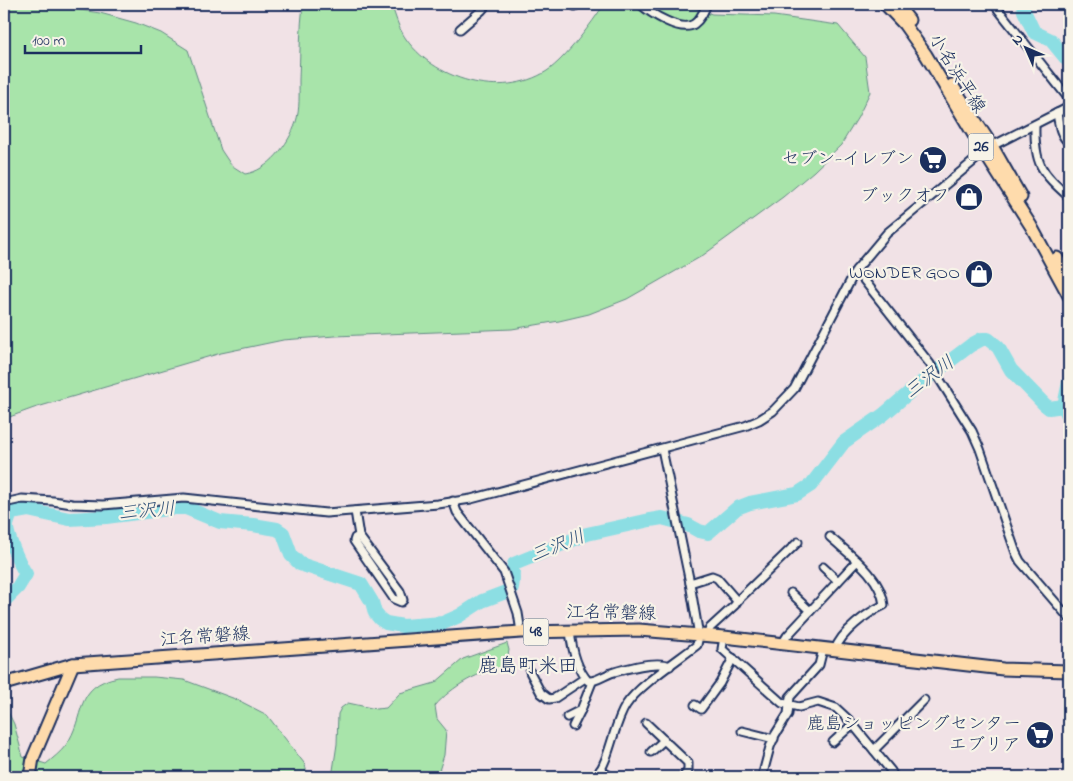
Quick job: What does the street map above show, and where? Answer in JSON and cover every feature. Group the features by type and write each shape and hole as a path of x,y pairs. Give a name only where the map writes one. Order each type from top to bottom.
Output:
{"main road":[{"name":"小名浜平線","path":"885,4 904,24 988,149 1069,296"},
{"name":"小名浜平線","path":"896,4 916,29 1069,279"},
{"name":"江名常磐線","path":"4,684 74,664 521,632 639,630 724,637 1003,669 1069,671"},
{"path":"30,777 33,758 74,664"}],"street":[{"path":"460,30 487,4"},
{"path":"640,4 657,17 686,27 692,26 697,22 707,4"},
{"path":"994,4 1069,99"},
{"path":"4,503 22,499 72,504 103,504 190,498 326,513 453,501 476,497 745,426 760,420 773,411 794,388 856,270 887,233 988,149 1069,107"},
{"path":"1057,113 1063,136 1069,143"},
{"path":"1035,125 1037,160 1048,176 1069,197"},
{"path":"856,270 930,364 972,431 1020,562 1069,618"},
{"path":"662,448 703,636"},
{"path":"453,501 456,512 504,572 518,614 521,632"},
{"path":"355,511 359,536 400,591 403,600 401,602 394,599 376,570 354,542 355,538 359,536"},
{"path":"830,537 857,561 878,586 884,605 865,616 842,638 836,650"},
{"path":"596,777 626,706 643,688 697,644 710,628 736,605 737,600 798,542"},
{"path":"782,644 810,610 857,561"},
{"path":"823,567 838,581"},
{"path":"690,583 712,576 717,578 737,600"},
{"path":"791,593 810,610"},
{"path":"570,631 574,654 588,680 582,710 573,726"},
{"path":"724,637 722,649 782,703 799,707 818,702 836,708 853,724 894,777"},
{"path":"762,777 774,739 785,720 790,705 790,697 819,665 823,649"},
{"path":"695,704 701,708 710,698 733,658"},
{"path":"530,672 541,693 550,699 556,698 588,680 610,673 650,664 670,666"},
{"path":"874,750 924,700"},
{"path":"567,716 582,710"},
{"path":"646,723 688,763 688,771 683,777"},
{"path":"833,742 853,724"},
{"path":"742,731 774,739"},
{"path":"651,752 664,740"},
{"path":"600,770 610,777"}],"green space":[{"path":"4,4 42,4 100,13 136,23 161,33 188,50 221,150 231,165 245,174 262,168 276,155 288,139 296,122 299,107 300,42 303,4 391,4 404,36 432,64 450,74 469,81 489,84 509,84 529,80 547,71 570,49 604,4 690,4 698,10 712,14 774,16 838,25 865,57 870,92 841,145 783,197 702,256 627,299 589,314 512,329 335,336 283,340 221,353 34,408 4,419"},
{"path":"507,643 509,650 506,668 496,669 467,680 449,692 435,706 437,719 446,730 444,755 437,777 332,777 337,744 338,714 341,708 348,703 376,709 386,708 400,693 435,683 463,659"},
{"path":"118,677 154,677 184,680 238,700 267,715 304,763 306,777 4,777 4,707 14,724 23,757 46,764 66,745 87,695 94,687 104,681"}],"waterway":[{"path":"1023,4 1024,11 1034,32 1051,40 1069,62"},
{"name":"三沢川","path":"4,601 18,587 26,574 17,557 7,530 11,513 28,510 69,519 186,508 220,522 277,529 283,533 291,555 300,564 361,584 372,602 375,613 386,623 403,626 443,623 459,616 482,601 511,590 514,564 587,534 662,518 708,533 737,508 750,503 797,494 811,485 844,442 883,415 918,385 971,345 982,339 988,339 998,347 1011,370 1044,404 1049,408 1064,406"},
{"path":"1069,382 1064,406 1069,418"}],"place":[{"name":"セブン-イレブン","path":"933,160"},
{"name":"ブックオフ","path":"969,197"},
{"name":"WONDER GOO","path":"979,274"},
{"name":"鹿島ショッピングセンター エブリア","path":"1040,735"}],"district":[{"name":"鹿島町米田","path":"528,667"}]}
